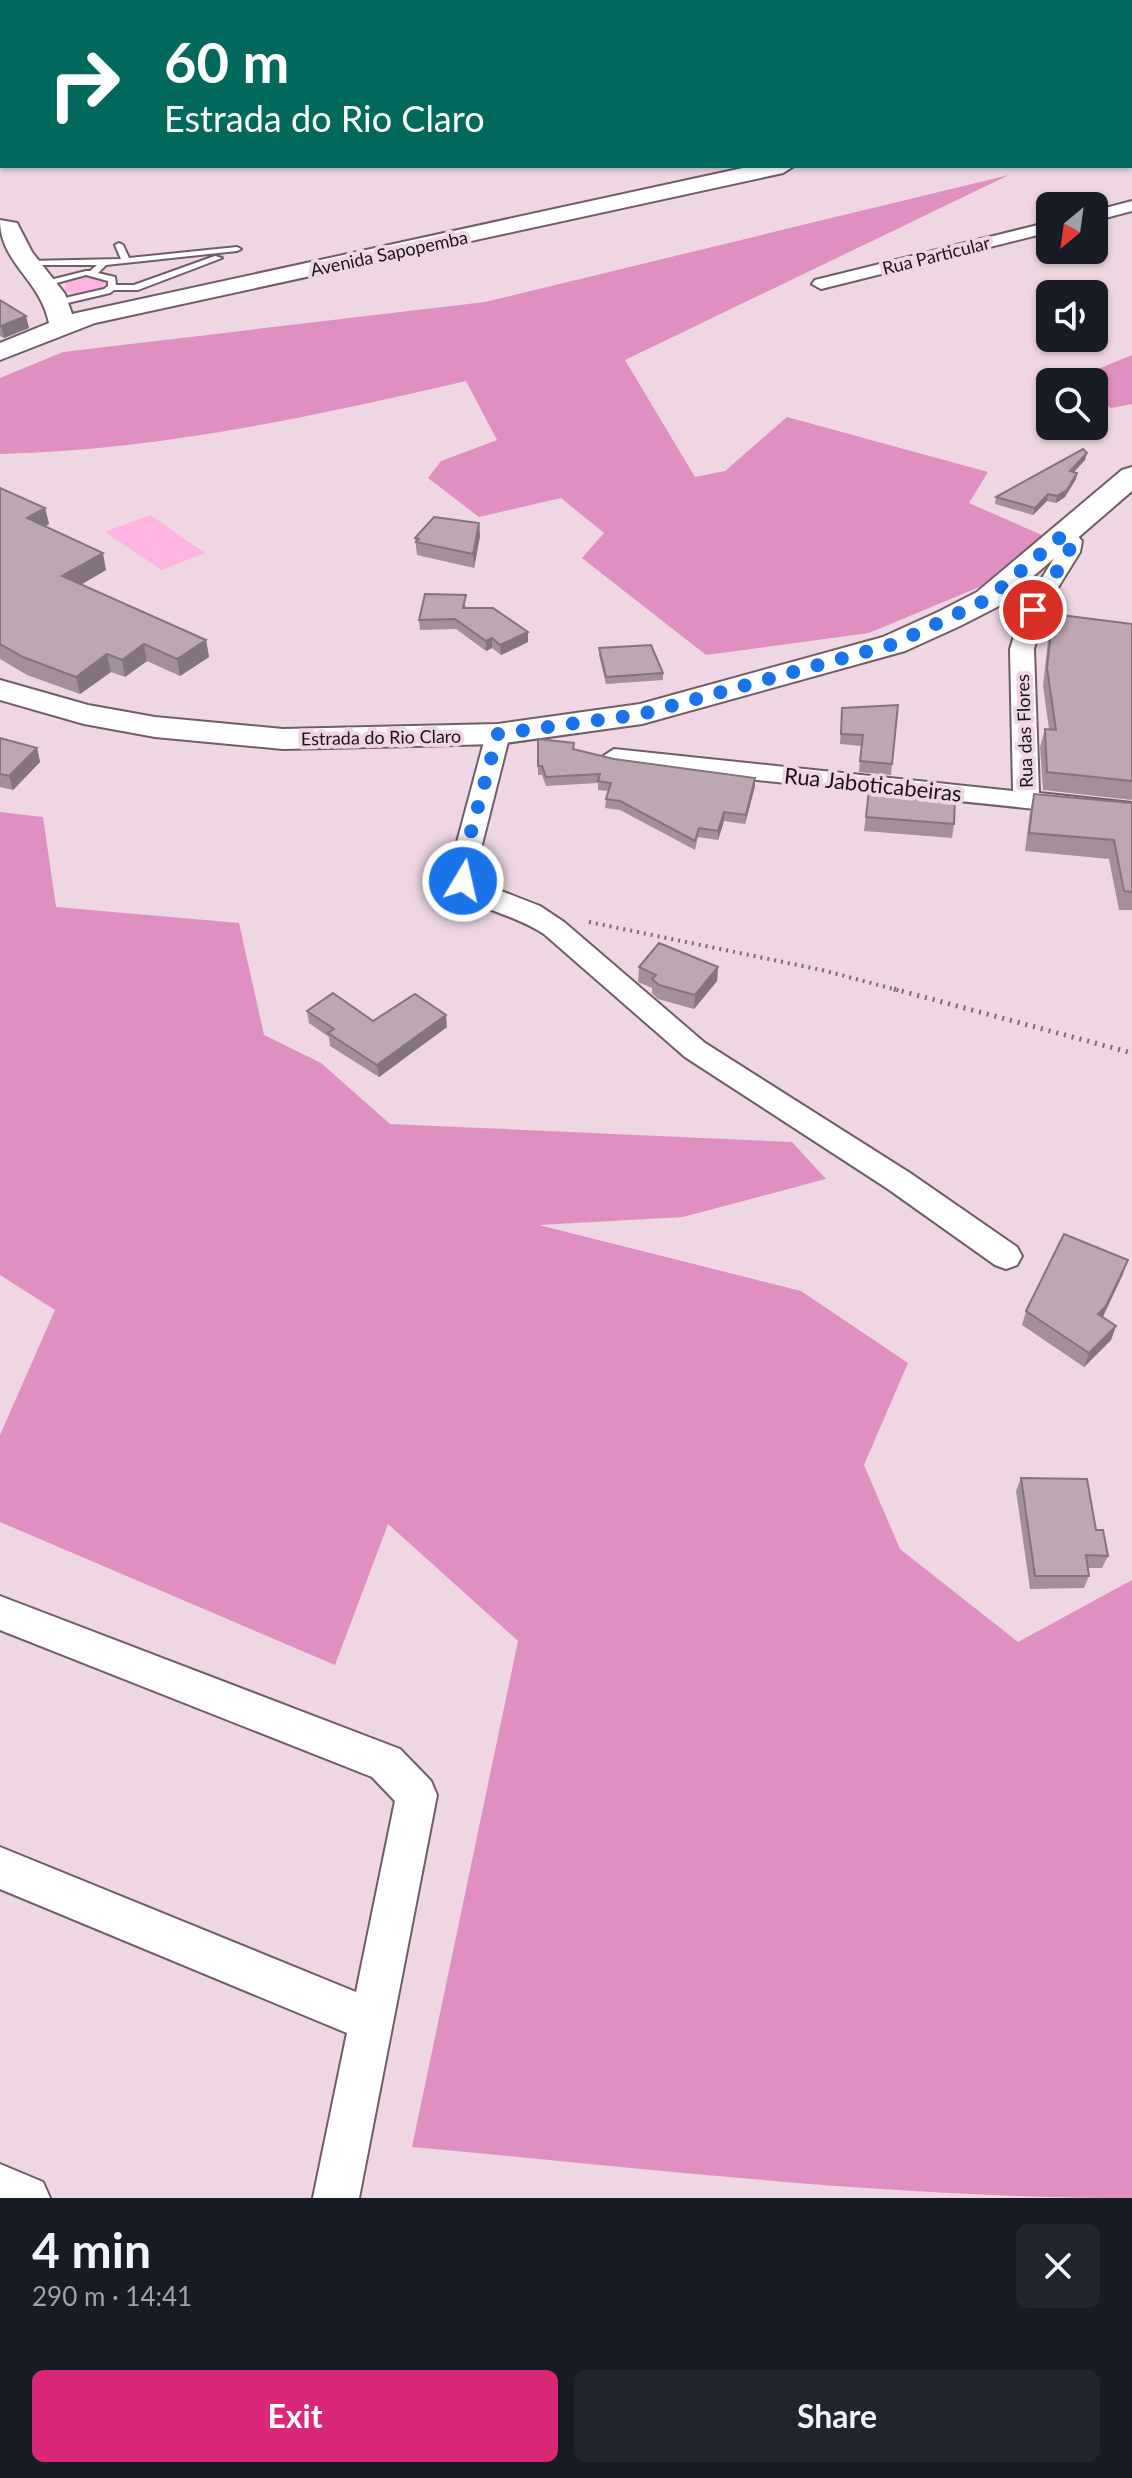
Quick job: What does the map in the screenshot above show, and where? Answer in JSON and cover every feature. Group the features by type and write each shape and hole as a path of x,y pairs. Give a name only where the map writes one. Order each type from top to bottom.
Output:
{"main road":[{"name":"Avenida Sapopemba","path":"0,352 57,304 772,168"},
{"path":"0,227 9,228 19,254 57,304"},
{"name":"Estrada do Rio Claro","path":"0,690 84,714 222,736 385,739 498,734 642,714 894,644 988,599 1132,476"}],"street":[{"path":"1108,212 1132,206"},
{"name":"Rua Particular","path":"821,284 1036,230"},
{"name":"Rua das Flores","path":"1026,798 1022,649 1033,610 1069,552 1071,541 1064,534"},
{"path":"498,734 462,872 463,881 469,888 530,912 554,928 695,1050 899,1181 1006,1256"},
{"name":"Rua Jaboticabeiras","path":"614,757 1132,811"},
{"path":"0,1613 386,1763 417,1795 336,2198"},
{"path":"0,1868 372,2021"},
{"path":"0,2187 27,2198"}],"lane":[{"path":"119,245 126,261"},
{"path":"27,263 104,263 237,249 135,288 112,287 99,294 57,304"},
{"path":"57,304 104,263"},
{"path":"93,273 112,279 112,287"}],"path":[{"path":"581,920 822,970 1132,1053"}],"shaded area":[{"path":"1009,175 625,360 695,477 725,471 787,417 988,472 969,503 1044,536 989,583 869,633 706,655 582,558 604,533 561,498 479,517 428,478 441,461 497,440 466,381 292,419 177,439 0,454 0,378 63,352 485,302"},
{"path":"85,276 104,279 108,284 88,294 65,291 66,281"},
{"path":"1132,355 1132,404 1108,406 1108,368 1100,368"},
{"path":"150,515 205,553 162,570 105,532"},
{"path":"0,812 43,817 56,907 239,923 264,1035 321,1063 390,1124 792,1142 826,1179 683,1217 539,1225 801,1291 908,1363 864,1465 900,1549 1018,1642 1132,1580 1132,2198 862,2188 412,2147 518,1641 388,1524 335,1665 0,1522 0,1435 55,1310 0,1275"}],"building":[{"path":"0,300 26,316 1,326"},
{"path":"1083,449 1087,453 1070,471 1077,473 1067,490 1057,496 1048,494 1035,508 996,497"},
{"path":"0,488 45,508 27,518 103,553 62,576 206,640 177,659 144,644 122,660 107,654 76,677 23,657 0,644"},
{"path":"434,517 479,523 473,554 416,542 419,539 415,538"},
{"path":"425,594 466,595 463,608 493,608 528,632 500,645 492,638 486,641 455,619 419,620"},
{"path":"1053,614 1132,624 1132,781 1047,772 1045,729 1056,730 1047,668"},
{"path":"651,645 663,673 606,677 599,648"},
{"path":"898,705 892,764 860,761 863,735 841,734 842,708"},
{"path":"0,738 37,748 9,776 0,774"},
{"path":"538,739 574,743 573,749 614,759 755,778 746,815 724,812 718,831 699,828 695,841 620,801 606,799 611,783 598,781 600,774 546,777 542,766 538,766"},
{"path":"869,790 955,799 954,824 866,817"},
{"path":"1034,794 1132,803 1132,892 1124,891 1114,840 1029,833"},
{"path":"659,943 718,967 695,995 659,985 652,979 656,975 639,967"},
{"path":"333,993 373,1021 415,994 446,1015 377,1065 328,1033 334,1029 307,1011"},
{"path":"1064,1234 1128,1260 1106,1306 1098,1314 1116,1326 1089,1353 1026,1311"},
{"path":"1021,1478 1087,1479 1096,1530 1103,1530 1108,1556 1086,1555 1089,1576 1035,1576"}],"route":[{"path":"463,881 462,872 471,832 498,734 642,714 894,644 988,599 1064,534 1071,541 1069,552 1062,568 1033,610"}]}
